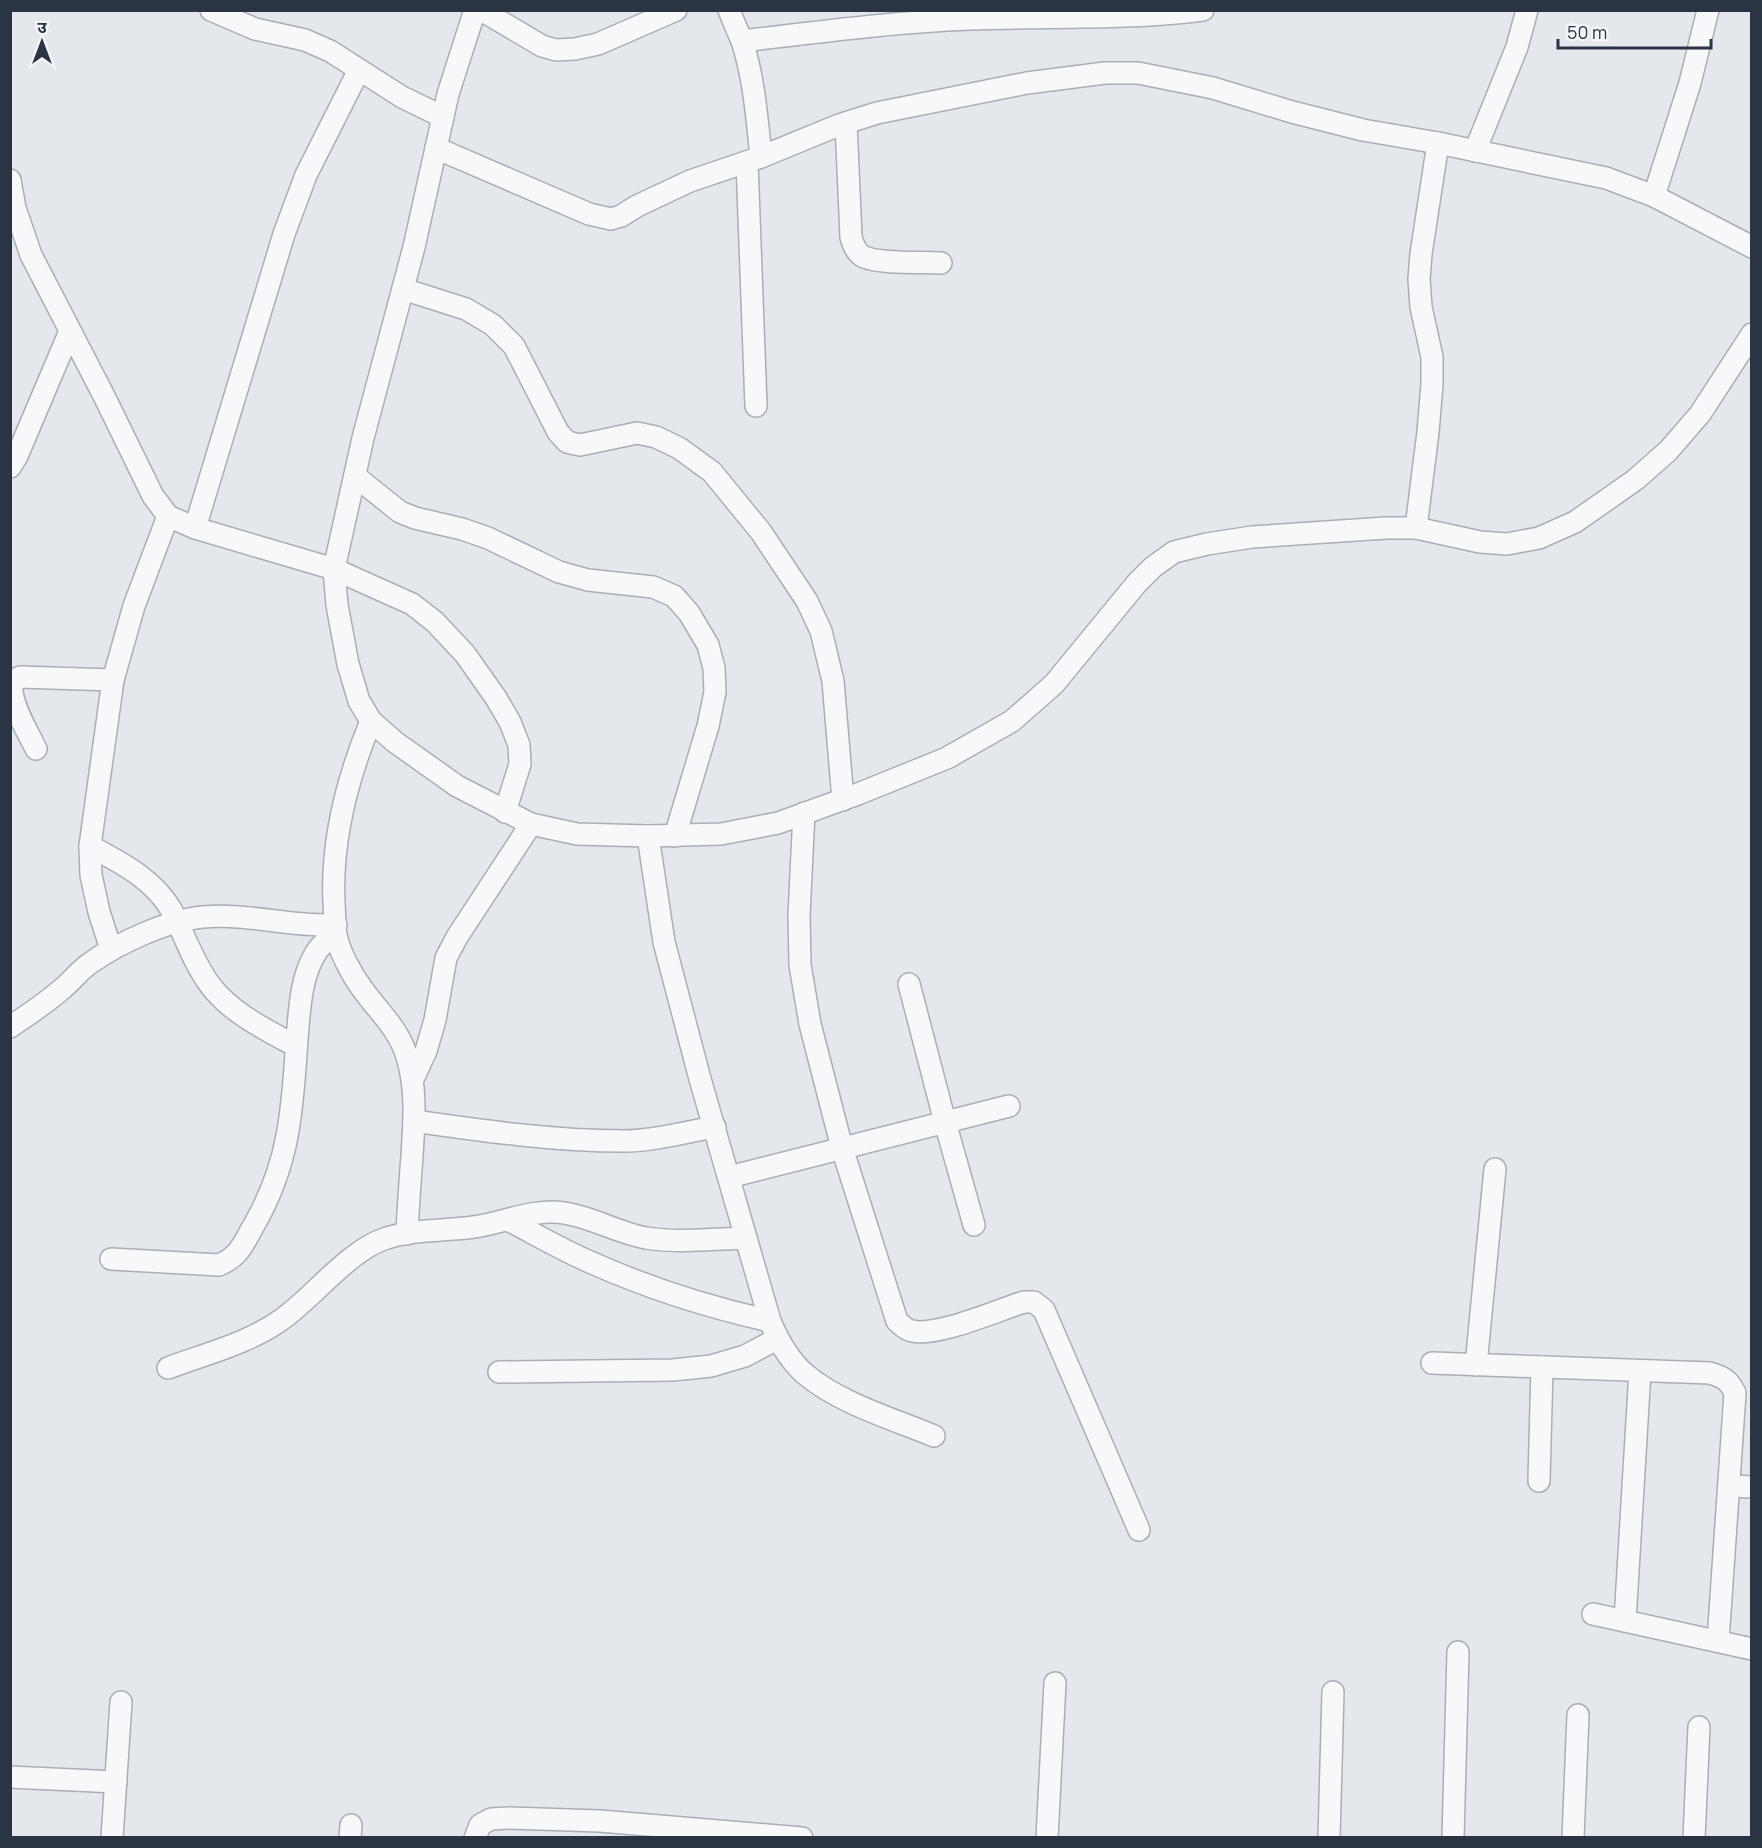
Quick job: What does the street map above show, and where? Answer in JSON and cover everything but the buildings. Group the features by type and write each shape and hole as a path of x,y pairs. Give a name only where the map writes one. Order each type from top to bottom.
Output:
{"street":[{"path":"211,10 255,29 305,40 330,51 402,96 443,117"},
{"path":"475,10 448,94 403,289 334,568 337,605 348,664 359,701 371,721 395,742 456,786 531,824 578,834 648,836 721,834 778,823 843,800 947,758 1012,721 1054,684 1137,583 1153,567 1174,552 1252,537 1386,528 1416,528 1480,542 1507,544 1539,538 1575,522 1635,480 1668,451 1700,414 1752,334"},
{"path":"481,10 542,46 556,50 598,44 676,10"},
{"path":"729,10 742,41 756,106 754,159 756,406"},
{"path":"742,41 891,24 1203,10"},
{"path":"1475,151 1517,47 1527,10"},
{"path":"1654,196 1690,83 1708,10"},
{"path":"195,528 284,234 306,175 359,70"},
{"path":"436,148 589,214 611,219 690,181 877,113 1027,83 1105,74 1138,73 1213,88 1292,112 1363,130 1606,178 1654,196 1752,247"},
{"path":"846,123 851,237 855,248 862,256 879,260 941,263"},
{"path":"1416,528 1432,384 1432,357 1419,279 1438,143"},
{"path":"10,180 13,208 31,255 153,496 168,516 195,528 334,568 412,604 435,622 465,654 496,698 510,722 519,746 520,764 505,812"},
{"path":"403,289 466,309 493,325 514,346 558,432 567,442 580,445 637,433 656,437 679,448 712,472 760,532 807,601 821,631 833,681 843,800"},
{"path":"10,467 17,456 70,331"},
{"path":"355,476 400,512 415,518 479,535 559,572 588,580 653,587 674,596 689,613 708,645 714,668 715,692 708,726 675,836"},
{"path":"111,950 99,912 91,875 90,846 113,680 134,606 168,516"},
{"path":"36,749 13,699 10,687 13,681 20,677 113,680"},
{"path":"371,721 357,755 343,803 333,873 336,930 342,953 353,975 396,1032 407,1054 413,1079 414,1120 407,1234"},
{"path":"804,813 799,915 800,965 810,1024 842,1148 897,1321 908,1331 924,1333 940,1330 1024,1302 1034,1302 1044,1310 1139,1530"},
{"path":"413,1079 426,1052 435,1020 446,958 456,937 531,824"},
{"path":"648,836 664,942 700,1079 773,1330 805,1374 837,1396 934,1436"},
{"path":"90,846 128,866 148,882 171,910 194,961 212,987 234,1008 264,1029 296,1046"},
{"path":"10,1027 50,999 87,965 111,950 176,921 203,917 244,916 336,930"},
{"path":"111,1259 219,1265 231,1260 240,1250 266,1204 281,1166 288,1134 304,981 313,958 336,930"},
{"path":"909,984 974,1225"},
{"path":"729,1177 1009,1106"},
{"path":"414,1120 499,1134 626,1141 715,1127"},
{"path":"1476,1365 1495,1169"},
{"path":"168,1368 258,1334 280,1321 345,1264 366,1248 384,1239 407,1234 476,1227 542,1213 562,1212 645,1238 663,1240 746,1239"},
{"path":"508,1220 589,1262 670,1294 726,1311 773,1330"},
{"path":"499,1372 673,1370 711,1366 746,1356 773,1330"},
{"path":"1431,1363 1710,1373 1730,1382 1735,1393 1718,1641"},
{"path":"1539,1481 1542,1367"},
{"path":"1625,1621 1640,1371"},
{"path":"1730,1485 1752,1487"},
{"path":"1593,1614 1752,1649"},
{"path":"1453,1838 1458,1652"},
{"path":"1047,1838 1055,1683"},
{"path":"1329,1838 1333,1692"},
{"path":"112,1838 121,1702"},
{"path":"1573,1838 1578,1715"},
{"path":"1694,1838 1699,1727"},
{"path":"10,1777 116,1782"},
{"path":"475,1838 480,1825 491,1819 509,1818 599,1829 802,1838"}]}
